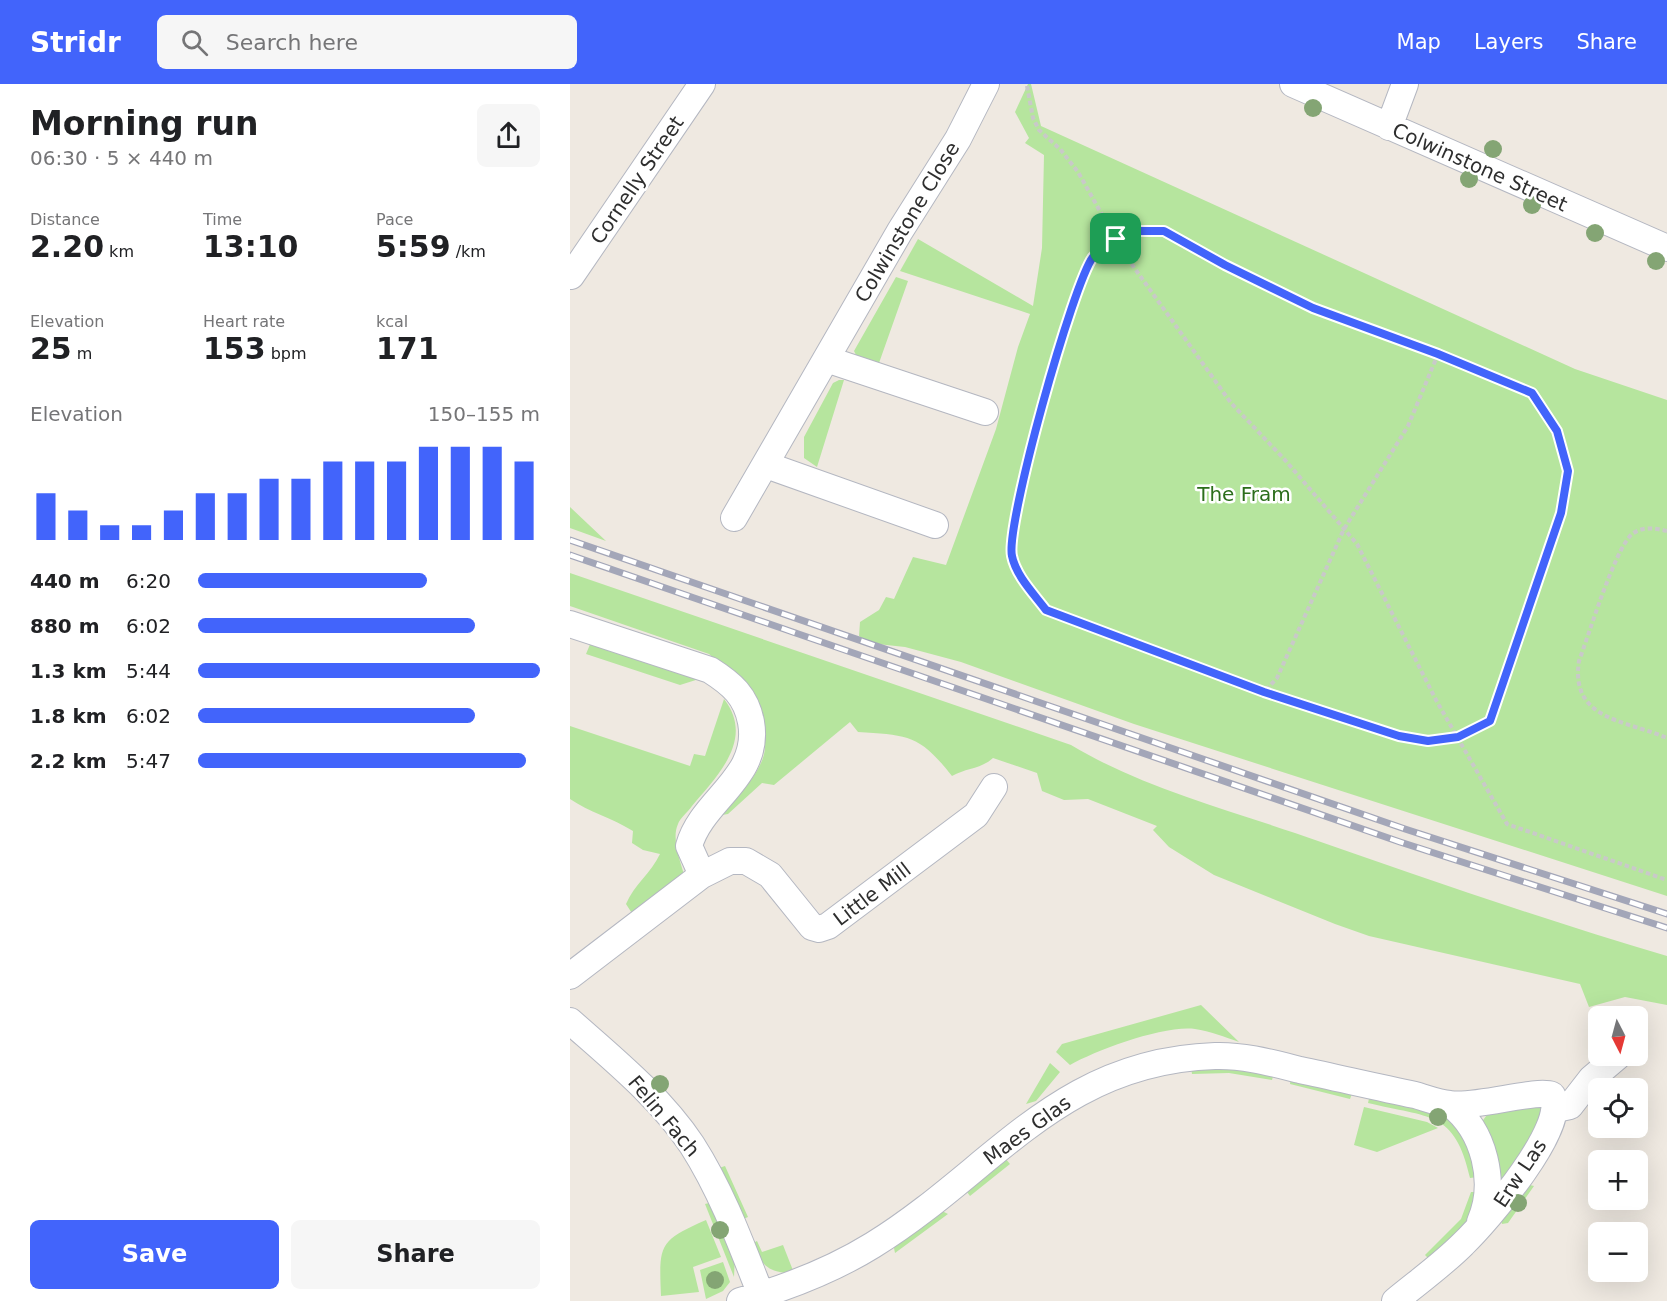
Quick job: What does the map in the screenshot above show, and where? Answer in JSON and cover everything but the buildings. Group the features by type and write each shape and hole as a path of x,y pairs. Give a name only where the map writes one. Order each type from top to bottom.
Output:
{"street":[{"name":"Cornelly Street","path":"571,276 702,84"},
{"name":"Colwinstone Close","path":"734,518 958,139 986,84"},
{"name":"Colwinstone Street","path":"1293,84 1667,248"},
{"path":"1389,127 1405,84"},
{"path":"826,359 985,412"},
{"path":"766,465 935,525"},
{"path":"570,624 710,670 726,680 745,701 753,733 748,760 743,771 697,829 689,846 702,876"},
{"name":"Little Mill","path":"570,976 702,876 730,861 746,861 770,875 812,927 819,929 828,926 976,815 994,787"},
{"name":"Felin Fach","path":"570,1022 639,1084 691,1144 731,1218 750,1298"},
{"name":"Maes Glas","path":"750,1298 810,1278 873,1245 1060,1102 1124,1073 1168,1060 1218,1056 1265,1062 1450,1104"},
{"name":"Erw Las","path":"1395,1301 1476,1231 1495,1211 1533,1156 1556,1109 1570,1106 1586,1084 1607,1066"},
{"path":"1450,1104 1502,1101 1544,1092 1552,1095 1556,1109"},
{"name":"Erw Las","path":"1450,1104 1469,1123 1485,1161 1489,1182 1487,1206 1476,1231"}],"path":[{"path":"1027,86 1033,118 1039,129 1060,149 1078,172 1116,239 1231,403 1357,544 1458,737 1507,824 1667,880"},
{"path":"1135,231 1164,231 1225,265 1313,308 1438,354 1532,393 1557,431 1568,471 1561,513 1490,721 1458,737 1428,741 1399,736 1264,692 1046,610 1024,580 1011,555 1019,493 1077,289 1093,257 1116,239 1135,231"},
{"path":"1264,692 1277,678 1344,529 1408,426 1438,354"},
{"path":"1667,531 1656,528 1638,531 1621,550 1579,661 1577,675 1578,687 1590,708 1667,738"}],"green space":[{"name":"The Fram","path":"1028,84 1031,84 1041,126 1575,369 1667,400 1667,896 1134,724 961,662 905,647 868,643 859,636 860,622 879,610 886,597 894,599 913,557 946,565 996,429 1018,347 1030,314 900,271 918,239 1033,306 1042,248 1044,155 1025,143 1029,138 1015,112"},
{"path":"896,277 908,281 879,363 856,355 854,351"},
{"path":"844,380 817,467 804,458 804,437 833,383"},
{"path":"570,507 606,541 570,528"},
{"path":"570,573 1071,745 1124,772 1180,795 1480,897 1667,956 1667,1005 1625,997 1589,1006 1580,984 1369,936 1214,875 1169,847 1153,830 1157,826 1088,799 1064,800 1042,791 1037,773 993,758 984,764 952,776 931,752 912,740 889,734 858,732 850,722 774,785 762,783 728,814 722,815 754,775 765,748 764,739 754,716 718,662 709,654 570,606"},
{"path":"591,642 699,679 680,685 586,654"},
{"path":"724,699 733,714 736,728 729,756 712,782 682,817 676,830 676,844 685,878 635,918 626,904 660,854 643,850 632,843 633,831 570,799 570,726 690,766 694,754 705,756"},
{"path":"1201,1005 1239,1042 1206,1031 1182,1029 1131,1040 1070,1065 1056,1052 1062,1044"},
{"path":"1050,1063 1060,1072 1036,1101 1026,1104"},
{"path":"1209,1065 1274,1073 1272,1080 1229,1073 1192,1074 1191,1067"},
{"path":"1291,1077 1353,1091 1350,1099 1290,1084"},
{"path":"1370,1094 1435,1111 1457,1124 1466,1137 1478,1177 1470,1178 1464,1156 1447,1128 1423,1115 1368,1103"},
{"path":"1543,1104 1535,1132 1499,1188 1481,1123 1489,1112"},
{"path":"1364,1107 1427,1122 1438,1128 1377,1152 1354,1145"},
{"path":"1005,1158 1010,1164 970,1196 967,1192 968,1187"},
{"path":"725,1166 748,1217 741,1220 719,1168"},
{"path":"1534,1186 1508,1223 1502,1224 1501,1220 1524,1187"},
{"path":"1471,1192 1478,1192 1467,1224 1430,1260 1425,1255 1461,1219"},
{"path":"705,1204 713,1204 735,1256 734,1277"},
{"path":"940,1210 948,1214 895,1253 896,1242"},
{"path":"706,1220 721,1257 693,1267 699,1292 661,1296 660,1266 665,1247 678,1234"},
{"path":"757,1241 762,1252 783,1245 794,1273 779,1272 767,1267 751,1244"},
{"path":"723,1262 730,1282 723,1291 706,1299 700,1270"}],"railway":[{"path":"570,540 1405,829 1667,914"},
{"path":"570,555 1400,842 1667,928"}],"route":[{"path":"1135,231 1164,231 1225,265 1313,308 1438,354 1532,393 1557,431 1568,471 1561,513 1490,721 1458,737 1428,741 1399,736 1264,692 1046,610 1024,580 1011,555 1019,493 1077,289 1093,257 1116,239 1135,231"}]}
